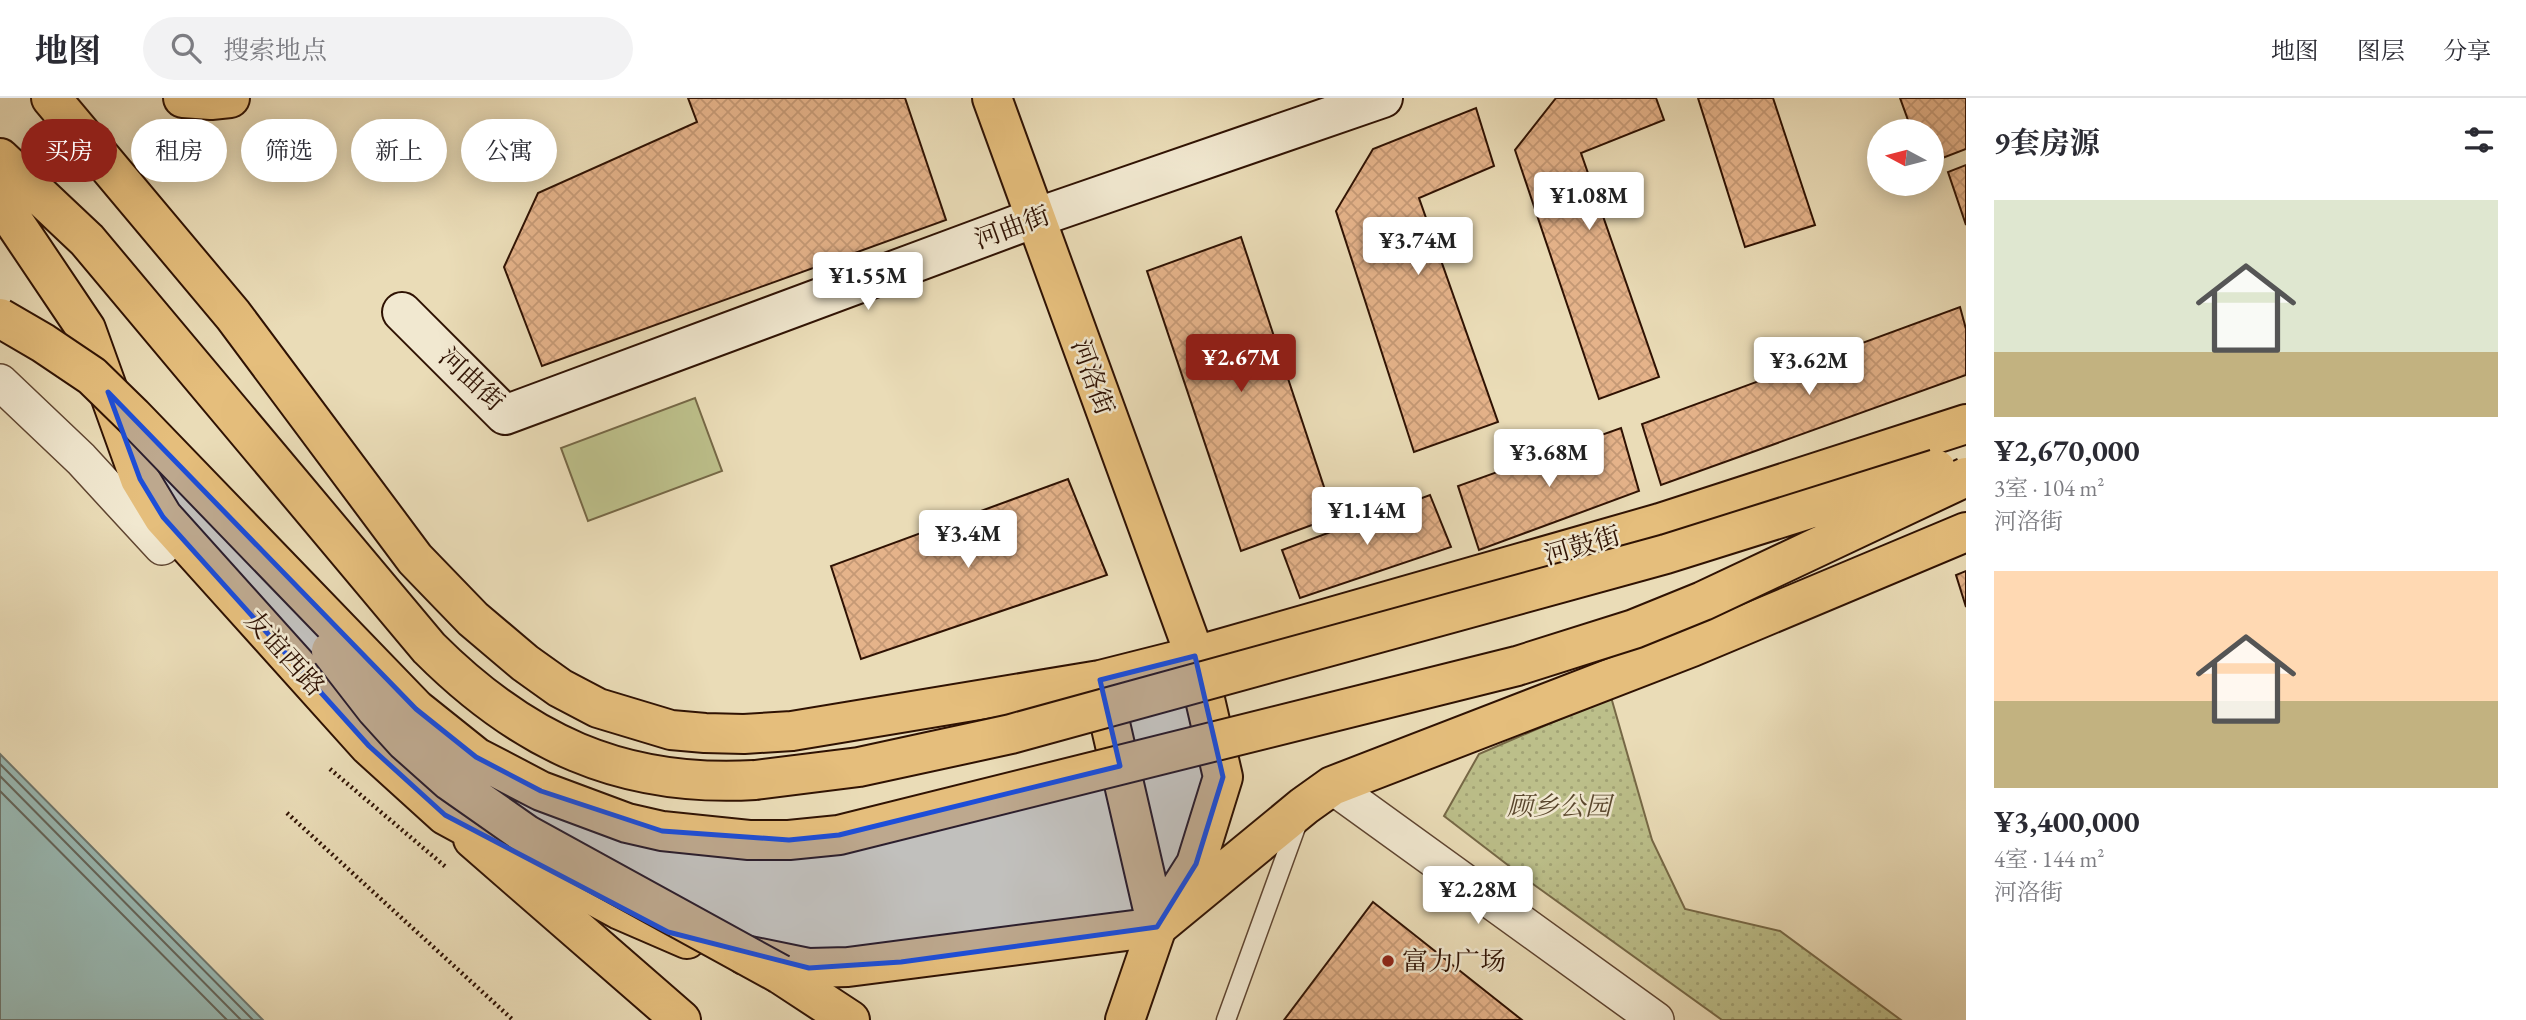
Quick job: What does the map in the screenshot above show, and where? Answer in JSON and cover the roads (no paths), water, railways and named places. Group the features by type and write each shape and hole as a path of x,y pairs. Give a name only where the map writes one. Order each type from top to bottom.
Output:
{"main road":[{"name":"河鼓街","path":"51,98 233,315 415,559 473,619 525,663 560,688 598,708 671,730 744,734 792,731 1100,680 1195,656 1660,523 1966,424"},
{"path":"183,98 230,98"},
{"name":"河洛街","path":"992,98 1195,656 1223,777 1196,864 1157,928"},
{"path":"0,158 87,240 429,648 460,678 503,712 548,738 592,758 633,771 678,780 755,780 859,767 1011,734 1666,554 1966,460"},
{"name":"友谊西路","path":"0,201 86,328 140,479 163,517 369,746 681,1020"},
{"path":"0,318 92,376 134,415 416,709 476,757 541,791 627,823 706,837 789,840 839,835 887,825 1517,666 1634,629 1703,601 1966,477"},
{"path":"202,487 376,709 405,741 450,781 527,835 780,974 850,1020"},
{"path":"1125,1020 1157,928 1318,796 1692,647 1966,532"},
{"path":"1100,680 1157,928"},
{"path":"445,815 620,910 668,932 713,947 809,968 888,963 1157,928"}],"street":[{"name":"河曲街","path":"402,312 505,415 1035,218 1382,98"},
{"path":"0,382 81,459 162,547"},
{"path":"1318,796 1656,1020"}],"lane":[{"path":"1226,1020 1318,796"}],"water":[{"path":"0,754 263,1020 0,1020"}],"place":[{"name":"富力广场","path":"1388,961"}],"park label":[{"name":"顾乡公园","path":"1559,806"}]}
